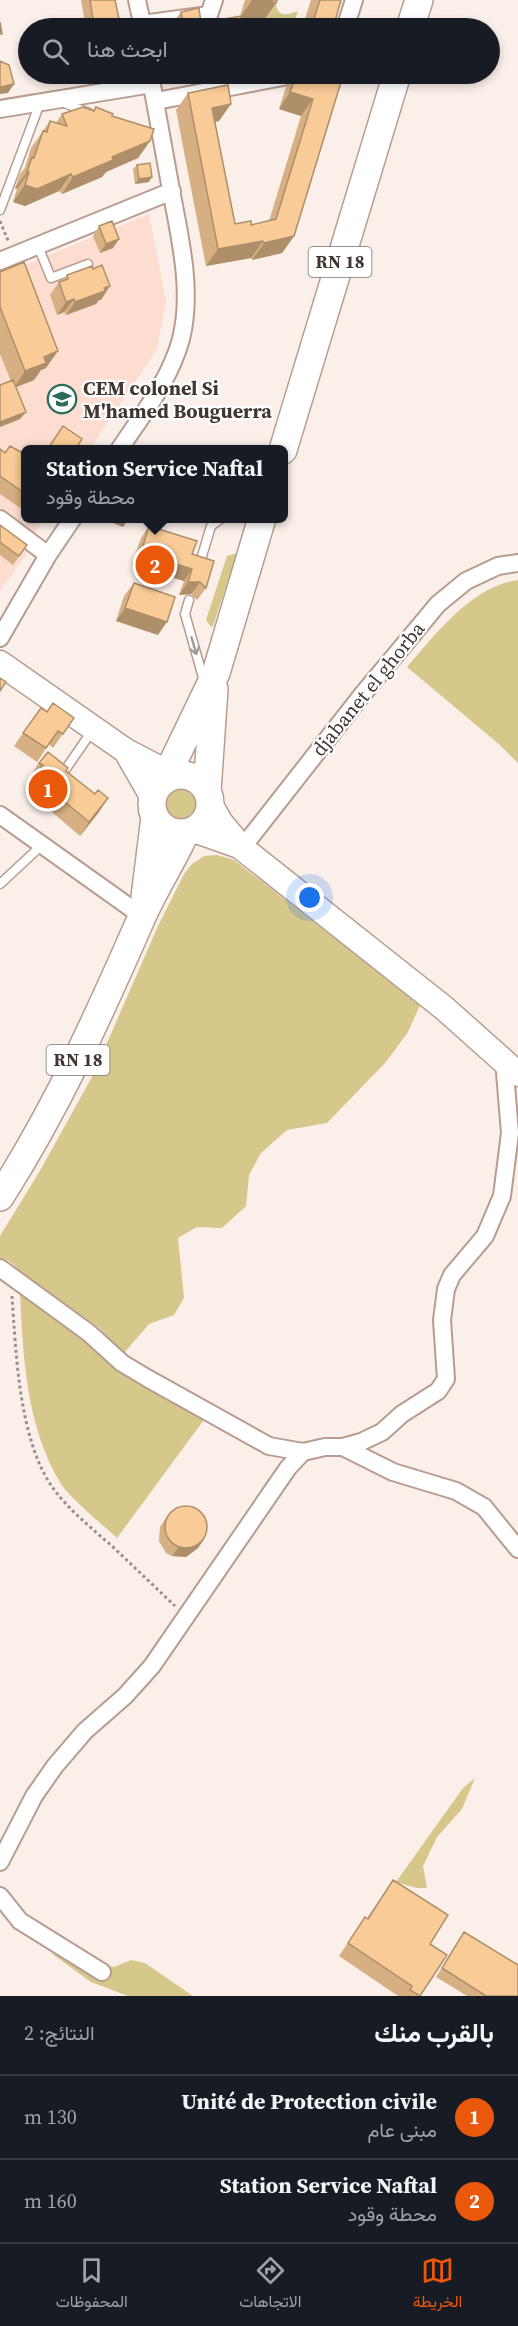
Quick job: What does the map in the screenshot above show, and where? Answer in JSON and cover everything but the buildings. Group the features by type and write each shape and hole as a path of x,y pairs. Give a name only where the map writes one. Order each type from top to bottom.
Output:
{"main road":[{"path":"413,18 419,0"},
{"name":"RN 18","path":"285,445 394,84"},
{"name":"RN 18","path":"142,916 159,777 211,682 261,523"},
{"path":"0,663 159,777 196,780 221,823 243,848 444,1008 511,1068"},
{"name":"RN 18","path":"208,798 211,682"},
{"path":"159,777 167,830 189,832 243,848"},
{"path":"189,832 205,820 208,798"},
{"name":"RN 18","path":"0,1197 32,1147 79,1059 142,916 189,832"}],"street":[{"path":"137,0 140,18"},
{"path":"191,18 209,15 214,0"},
{"path":"348,18 354,0"},
{"path":"0,109 128,84"},
{"path":"121,445 163,383 181,338 185,312 186,282 172,191 157,140 156,101 152,84"},
{"path":"156,101 246,84"},
{"path":"7,259 172,191"},
{"path":"0,519 48,555"},
{"path":"0,638 48,555 70,523"},
{"name":"djabanet el ghorba","path":"243,848 362,695 438,604 466,581 498,566 518,563"},
{"path":"0,815 142,916"},
{"path":"2,1269 88,1333 122,1363 269,1446 303,1452 325,1447 343,1447 361,1442 382,1432 402,1414 438,1391 446,1379 442,1320 446,1289 452,1275 485,1236 502,1196 510,1133 511,1068"},
{"path":"343,1447 393,1472 456,1491 484,1507 518,1548"},
{"path":"0,1862 34,1796 55,1766 85,1731 125,1696 152,1666 288,1468 303,1452"},
{"path":"0,1896 20,1922 102,1972"}],"lane":[{"path":"0,210 48,101 99,116"},
{"path":"38,246 51,278 88,264"},
{"path":"199,566 211,526 216,523"},
{"path":"189,600 185,614 211,682"},
{"path":"63,772 94,729"},
{"path":"0,884 42,845"}],"path":[{"path":"0,220 7,259"},
{"path":"2,1269 11,1285 17,1364 26,1417 34,1451 52,1487 79,1517 186,1616"}],"shaded area":[{"path":"271,2 276,4 281,14 298,11 296,18 266,18"},
{"name":"CEM colonel Si M'hamed Bouguerra","path":"149,214 166,301 157,349 93,445 21,445 21,523 41,523 34,533 0,509 0,275"},
{"path":"0,534 27,553 0,591"},
{"path":"237,553 211,627 206,620 227,556"},
{"path":"518,580 518,763 500,745 407,667 443,626 470,602 501,584"},
{"path":"181,786 194,791 199,804 194,817 181,822 168,817 163,804 168,791"},
{"path":"217,855 234,860 420,1005 408,1032 386,1062 327,1123 287,1130 261,1153 249,1175 246,1206 222,1228 197,1227 178,1238 184,1298 174,1315 149,1324 124,1353 98,1327 37,1285 9,1261 0,1258 0,1236 41,1169 93,1075 158,926 184,874 192,864 204,856"},
{"path":"20,1292 94,1349 121,1373 206,1417 117,1538 65,1490 49,1462 40,1439 28,1391"},
{"path":"475,1778 462,1809 437,1837 423,1866 427,1888 416,1888 396,1882 463,1788"},
{"path":"51,1953 114,1967 131,1960 145,1963 193,1996 128,1996 91,1982"}],"place":[{"name":"CEM colonel Si M'hamed Bouguerra","path":"62,399"},
{"name":"Station Service Naftal","path":"155,565"},
{"name":"Unité de Protection civile","path":"48,789"}]}
